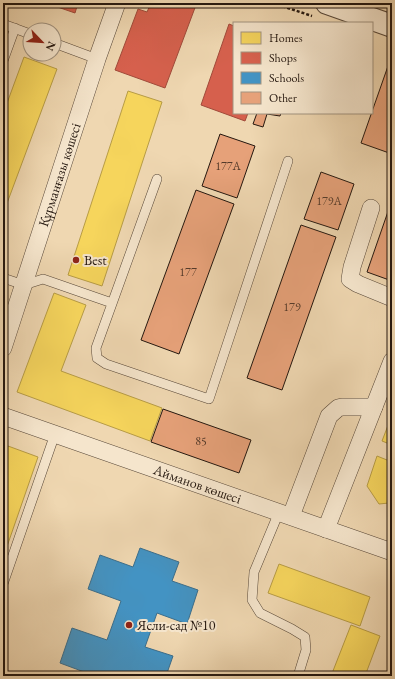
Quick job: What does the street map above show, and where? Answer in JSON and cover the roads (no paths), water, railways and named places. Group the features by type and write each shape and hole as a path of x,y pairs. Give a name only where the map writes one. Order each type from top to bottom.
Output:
{"street":[{"name":"Құрманғазы көшесі","path":"3,348 97,59 117,3"},
{"path":"322,11 392,26"},
{"path":"371,208 352,267 350,279 358,284 392,298"},
{"path":"326,529 392,361"},
{"path":"285,514 329,416 338,408 342,407 374,407"},
{"name":"Айманов көшесі","path":"3,416 392,552"}],"lane":[{"path":"3,24 22,31"},
{"path":"3,61 15,28"},
{"path":"62,46 97,59"},
{"path":"157,179 96,348 97,358 106,364 209,399 288,161"},
{"path":"3,278 24,285 43,279 112,303"},
{"path":"3,584 55,434"},
{"path":"285,514 254,572 252,600 260,613 305,637 306,650 298,676"}],"place":[{"name":"Best","path":"76,260"},
{"name":"Ясли-сад №10","path":"129,625"}]}
